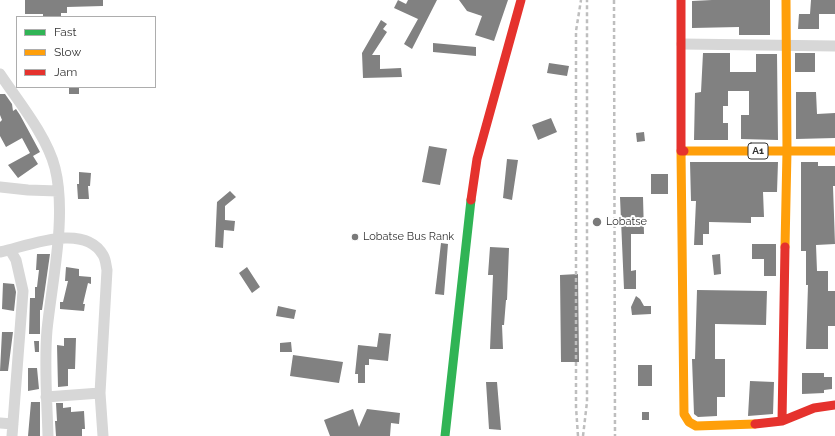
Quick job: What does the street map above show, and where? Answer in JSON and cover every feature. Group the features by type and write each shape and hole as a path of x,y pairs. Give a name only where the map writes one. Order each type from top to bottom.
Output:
{"main road":[{"path":"446,436 473,181 481,146 521,0"},
{"path":"681,0 684,414 689,422 696,426 767,424 814,408 835,405"},
{"path":"782,420 787,151 786,0"},
{"name":"A1","path":"681,151 835,151"}],"street":[{"path":"682,44 835,46"},
{"path":"0,74 49,150 55,167 58,191 58,237 47,332 46,397 48,436"},
{"path":"0,186 28,190 58,191"},
{"path":"5,251 58,237 87,241 99,249 104,256 107,270 100,393 103,436"},
{"path":"5,251 16,260 23,291 12,436"},
{"path":"46,397 100,393"},
{"path":"0,422 13,424"}],"building":[{"path":"25,0 103,0 103,6 67,7 67,13 61,13 61,16 25,14"},
{"path":"398,0 406,4 408,0 437,0 412,49 404,44 418,19 394,8"},
{"path":"459,0 508,0 494,41 475,35 482,16 467,11"},
{"path":"770,0 770,35 739,35 739,27 692,28 692,1"},
{"path":"811,0 835,0 835,14 819,14 819,29 798,29 799,14 810,14"},
{"path":"381,20 387,24 383,29 387,32 372,55 380,55 380,69 401,68 402,77 363,78 362,53"},
{"path":"433,43 476,47 476,56 433,52"},
{"path":"703,53 730,53 730,72 756,72 756,54 777,54 778,140 741,139 741,115 749,115 749,91 728,91 728,106 723,106 723,123 728,123 728,140 694,140 695,93 701,92"},
{"path":"795,53 815,53 815,72 795,72"},
{"path":"549,63 569,66 567,76 547,73"},
{"path":"69,88 79,88 79,94 69,94"},
{"path":"796,92 816,92 817,114 835,113 835,138 796,139"},
{"path":"0,94 5,94 12,104 13,111 16,109 40,152 33,156 38,164 18,178 8,165 30,153 22,138 6,147 0,136 0,122 2,120 0,115"},
{"path":"551,118 557,132 538,140 532,125"},
{"path":"644,132 645,141 637,142 636,133"},
{"path":"429,146 447,149 440,185 422,182"},
{"path":"507,159 518,160 512,200 503,198"},
{"path":"690,162 778,162 777,192 763,192 764,217 751,217 751,223 709,222 709,234 703,234 703,245 694,245 696,201 691,201"},
{"path":"801,162 818,162 818,166 835,166 835,186 833,186 835,244 816,245 817,271 828,271 828,291 835,291 835,326 828,326 828,349 806,349 808,285 806,285 806,251 801,251"},
{"path":"79,172 91,173 90,186 88,186 89,199 78,199 77,184 79,184"},
{"path":"651,174 668,174 668,194 651,194"},
{"path":"230,191 236,197 225,206 225,220 235,221 234,231 224,230 223,248 215,247 217,202"},
{"path":"620,197 643,197 644,234 631,234 631,271 636,270 636,289 624,289"},
{"path":"441,243 448,244 444,295 435,294"},
{"path":"752,244 776,244 776,276 764,276 764,259 752,259"},
{"path":"490,247 509,248 507,300 504,325 502,325 503,349 490,349 493,275 488,275"},
{"path":"37,254 50,254 42,310 40,310 40,334 29,334 30,298 35,298 35,287 37,287 39,270 36,270"},
{"path":"720,254 721,274 714,275 712,255"},
{"path":"66,267 79,269 79,276 91,277 91,284 88,283 83,304 85,304 84,311 60,309 60,302 63,302 68,281 65,281"},
{"path":"247,267 260,287 252,293 239,273"},
{"path":"578,274 579,362 561,362 560,275"},
{"path":"3,283 14,284 16,292 14,311 2,309"},
{"path":"697,290 767,291 766,325 715,324 715,359 725,359 725,397 717,397 717,416 698,417 694,414 692,359 695,359"},
{"path":"636,296 640,299 644,306 651,306 651,314 632,315 631,307"},
{"path":"278,306 296,310 294,319 276,316"},
{"path":"2,332 13,332 8,371 0,371"},
{"path":"379,333 391,334 388,361 369,359 369,365 365,365 365,383 358,383 358,374 355,374 358,345 377,347"},
{"path":"64,338 76,338 75,369 68,369 68,386 58,387 57,345 64,346"},
{"path":"34,341 39,341 39,352 35,352"},
{"path":"291,342 292,352 280,352 280,343"},
{"path":"293,355 343,362 339,383 290,376"},
{"path":"638,365 652,365 652,386 638,386"},
{"path":"28,368 37,368 39,389 28,391"},
{"path":"802,373 824,373 824,377 832,377 832,389 824,390 824,393 802,394"},
{"path":"750,381 774,382 773,414 748,416"},
{"path":"486,382 497,382 501,430 489,429"},
{"path":"31,402 40,402 40,436 28,436"},
{"path":"56,403 63,403 63,408 71,407 71,412 84,411 85,429 82,429 82,436 56,436"},
{"path":"353,409 359,427 367,409 400,413 399,424 391,423 390,436 330,436 324,420"},
{"path":"642,412 649,412 649,420 642,420"}],"railway":[{"path":"578,436 576,407 576,31 581,0"},
{"path":"583,436 587,402 587,0"},
{"path":"614,0 615,436"}],"traffic: fast":[{"path":"445,436 471,200"}],"traffic: slow":[{"path":"785,247 787,151 786,0"},
{"path":"681,151 684,414 689,422 696,426 755,424"},
{"path":"684,151 835,151"}],"traffic: jam":[{"path":"471,200 477,159 521,0"},
{"path":"681,0 681,151 684,151"},
{"path":"782,421 785,247"},
{"path":"755,424 782,421 814,408 835,405"}],"place":[{"name":"Lobatse","path":"597,222"},
{"name":"Lobatse Bus Rank","path":"355,237"}]}
